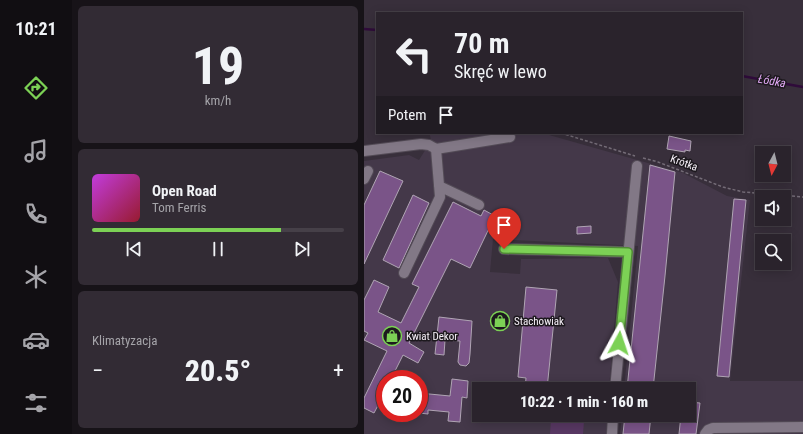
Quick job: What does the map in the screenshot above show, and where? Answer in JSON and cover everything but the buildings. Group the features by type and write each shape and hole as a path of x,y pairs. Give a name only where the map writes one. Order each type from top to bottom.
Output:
{"lane":[{"path":"364,151 421,144 429,145 436,150 510,137"},
{"path":"404,273 440,197 436,150"},
{"path":"616,382 637,166"},
{"path":"439,186 479,205"},
{"path":"504,249 628,252"},
{"path":"612,434 613,422"},
{"path":"705,434 712,428 803,427"}],"path":[{"name":"Krótka","path":"564,134 621,153 658,162 723,187 743,192 803,197"}],"shaded area":[{"path":"546,134 683,173 727,196 750,200 730,381 803,381 803,434 620,434 621,422 696,422 696,382 625,382 638,246 493,239 490,272 520,274 521,259 608,258 618,282 610,382 472,382 472,422 607,422 606,434 364,434 364,161 409,155 419,160 431,141 430,135"},
{"path":"551,422 584,422 583,434 550,434"}],"waterway":[{"name":"Łódka","path":"364,29 376,30"},
{"name":"Łódka","path":"743,76 803,87"}],"place":[{"name":"Stachowiak","path":"500,321"},
{"name":"Kwiat Dekor","path":"392,336"}],"route":[{"path":"504,249 628,252 619,343"}]}
